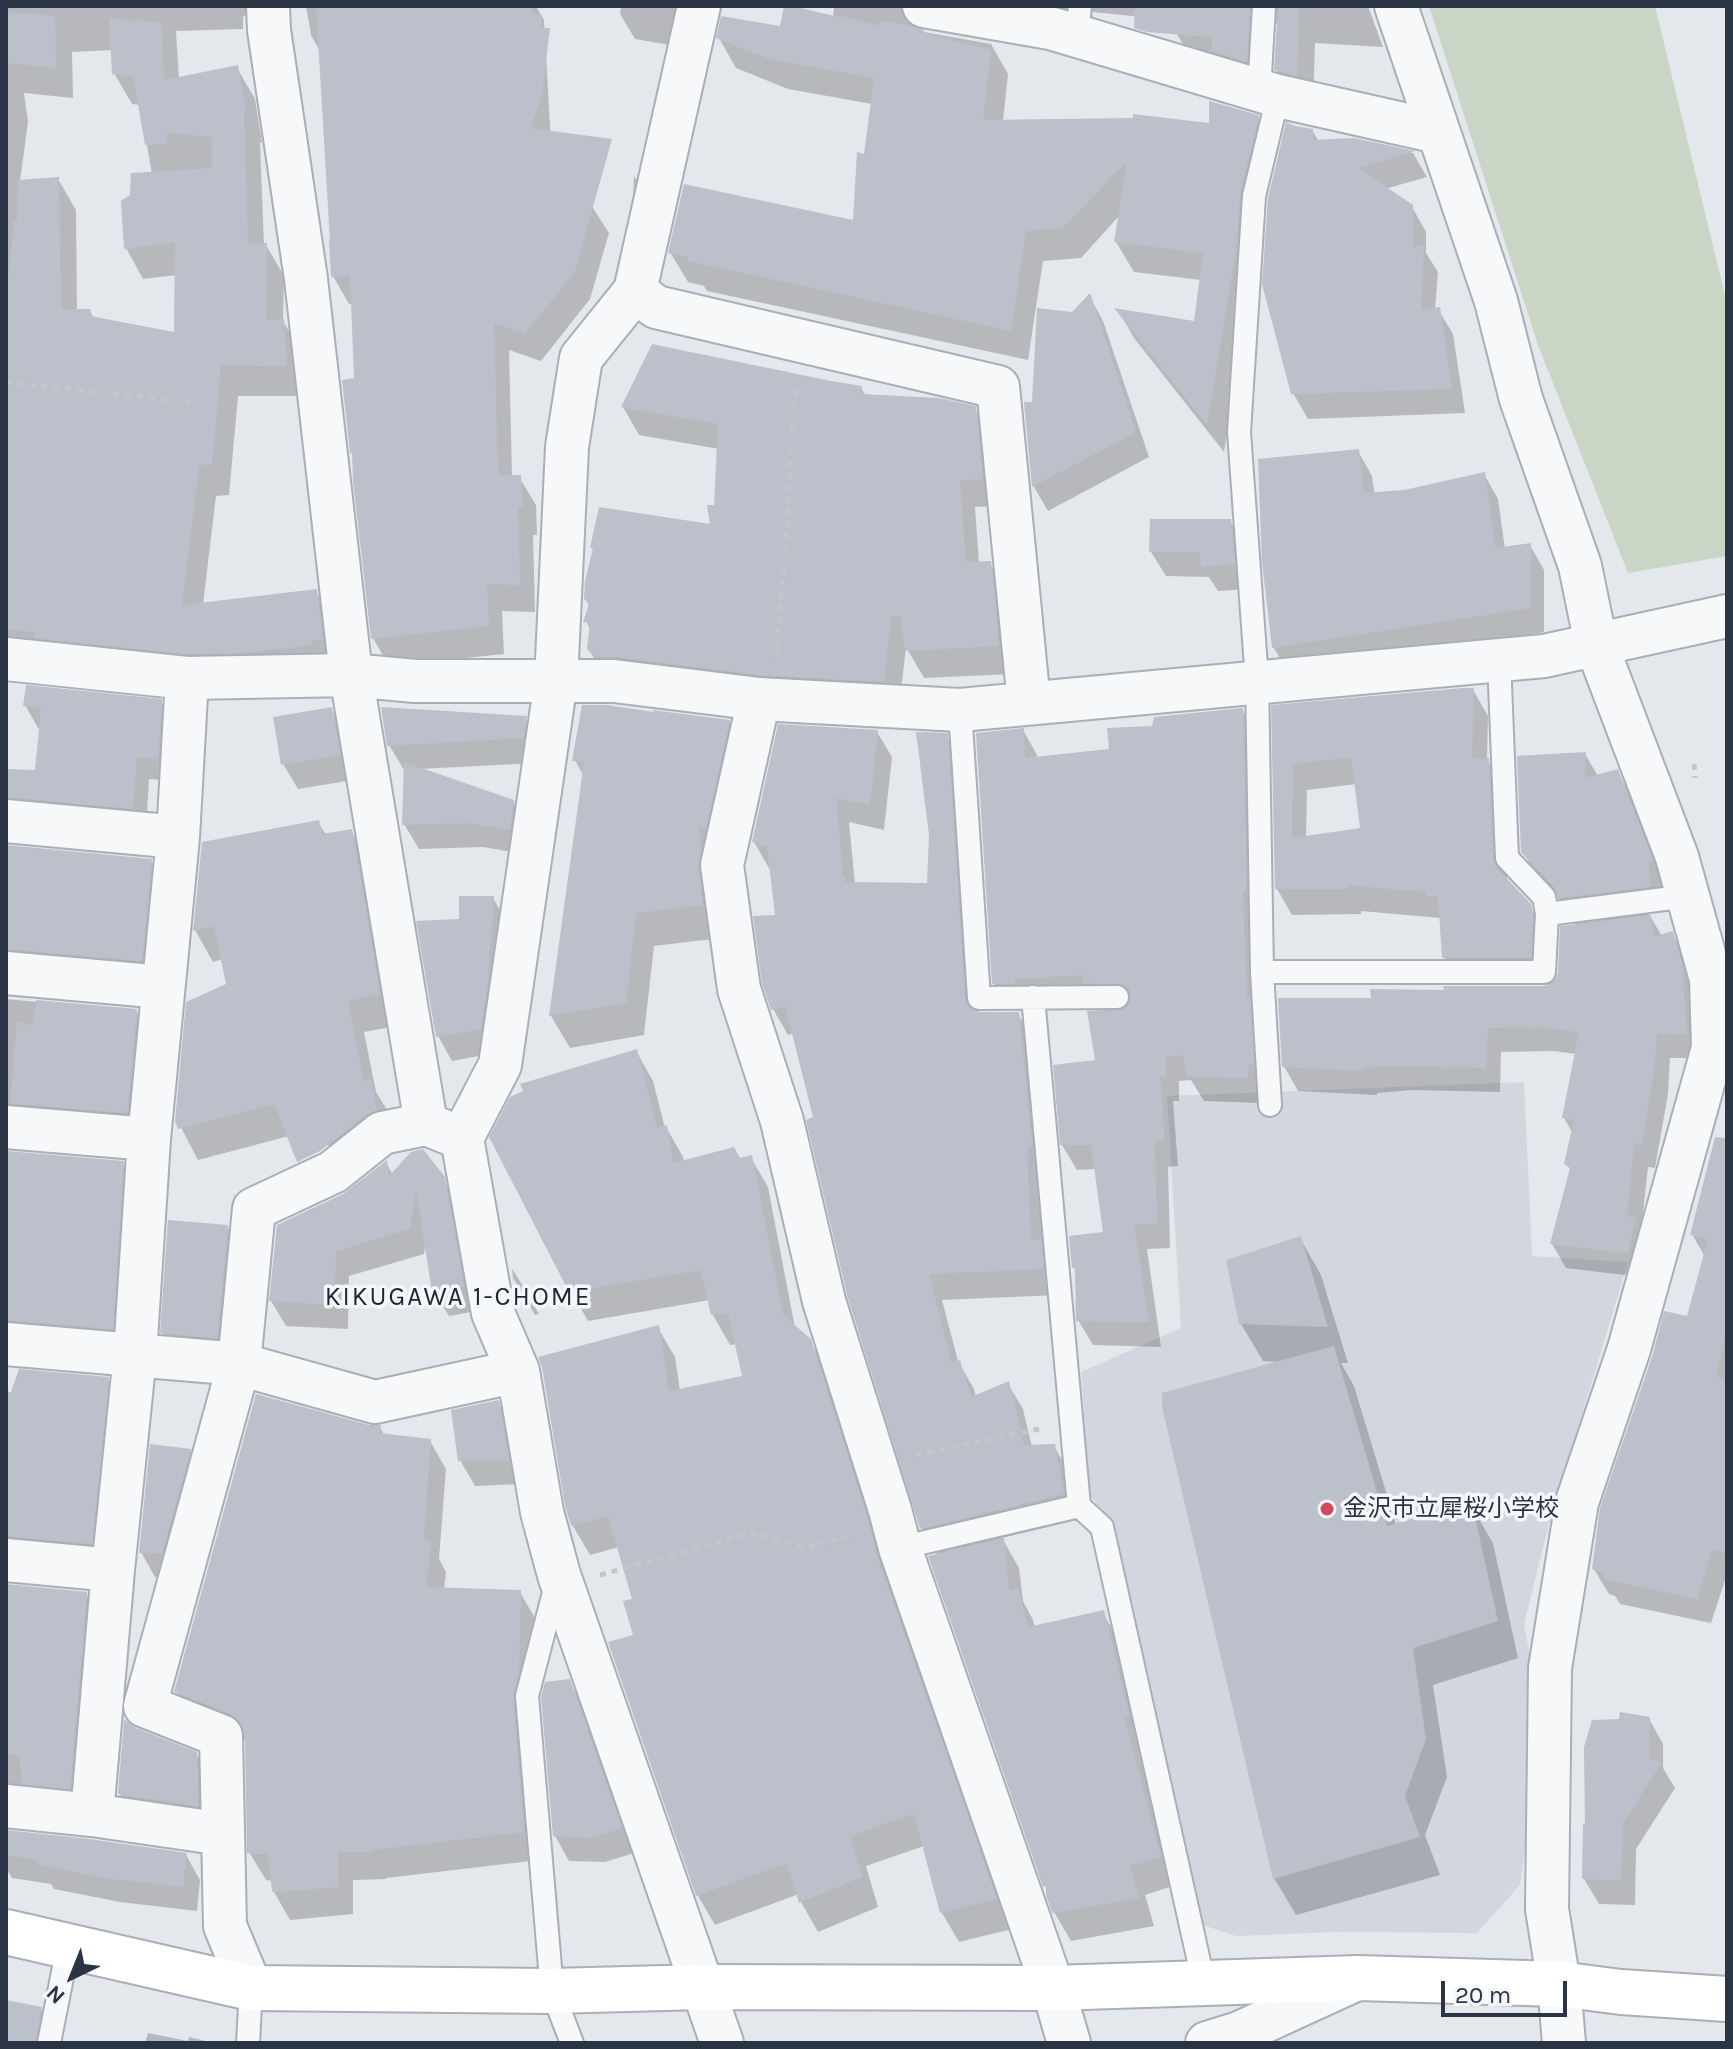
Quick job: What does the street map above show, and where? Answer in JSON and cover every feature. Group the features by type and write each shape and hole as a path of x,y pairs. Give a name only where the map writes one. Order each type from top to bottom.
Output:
{"street":[{"path":"268,6 306,279 351,675 444,1131 493,1313 518,1371 542,1512 576,1576 722,2043"},
{"path":"251,1988 225,1926 221,1736 145,1706 239,1364 254,1209 333,1172 382,1133 444,1131 500,1065 556,681 567,447 581,358 635,291 699,6"},
{"path":"924,6 1050,28 1079,21 1269,94 1438,132"},
{"path":"1396,6 1496,301 1521,399 1677,857 1711,979 1713,1048 1629,1349 1577,1502 1550,1668 1547,1909 1559,1984 1564,2043"},
{"path":"635,291 656,307 998,387 1029,703"},
{"path":"6,659 187,678 351,675 415,681 614,681 759,699 960,710 1544,656 1727,616"},
{"path":"92,1815 135,1355 149,1139 178,837 187,678"},
{"path":"759,699 722,865 739,989 782,1121 824,1301 897,1536 1053,1988 1069,2043"},
{"path":"6,821 178,837"},
{"path":"6,973 163,987"},
{"path":"6,1127 149,1139"},
{"path":"6,1344 239,1364 375,1402 518,1371"},
{"path":"6,1560 113,1570"},
{"path":"6,1806 223,1834"},
{"path":"6,1932 251,1988 552,1991 703,1987 1053,1988 1358,1978 1559,1984 1621,1992 1727,1999"},
{"path":"1229,2040 1358,1978"}],"lane":[{"path":"1264,6 1269,94 1254,196 1239,432 1257,681 1262,972 1270,1105"},
{"path":"1262,972 1544,972 1547,914 1544,897 1507,858 1499,659"},
{"path":"960,710 979,998 1117,997"},
{"path":"1547,914 1688,896"},
{"path":"1033,997 1079,1506 1102,1527 1204,1984"},
{"path":"897,1536 1079,1506"},
{"path":"572,2043 552,1991 527,1696 576,1576"},
{"path":"49,2043 68,1947"},
{"path":"248,2043 251,1988"}],"path":[{"path":"759,699 776,662 793,408 799,380"},
{"path":"6,382 197,403"},
{"path":"876,1464 1071,1421"},
{"path":"576,1576 751,1533 807,1548 897,1536"}],"shaded area":[{"name":"金沢市立犀桜小学校","path":"1524,1082 1532,1256 1628,1262 1549,1524 1524,1624 1543,1728 1520,1885 1477,1933 1337,1932 1236,1936 1203,1925 1112,1524 1090,1495 1081,1372 1181,1328 1167,1096"}],"green space":[{"path":"1429,6 1655,6 1727,304 1727,556 1628,573 1538,345"}],"building":[{"path":"316,6 532,6 532,13 541,14 541,28 550,28 542,95 530,128 612,139 575,271 525,334 494,323 498,475 521,475 523,507 518,508 520,585 487,584 489,626 371,639 342,380 354,378 350,276 331,277"},
{"path":"784,6 880,26 881,21 909,25 924,30 924,33 991,50 983,120 1133,118 1133,114 1209,123 1209,101 1259,115 1240,193 1237,243 1207,425 1114,308 1194,321 1203,253 1114,242 1127,161 1063,228 1026,231 1011,331 688,261 688,257 668,253 684,184 853,220 857,152 864,154 874,78 769,59 716,38 721,16 780,26"},
{"path":"1135,6 1250,6 1247,62 1211,51 1212,37 1147,32 1134,28"},
{"path":"1278,6 1299,6 1297,76 1274,70"},
{"path":"6,12 55,16 56,68 6,63"},
{"path":"109,18 161,23 164,80 238,65 246,111 248,244 267,243 266,320 284,319 287,366 221,365 212,464 199,465 182,605 317,589 323,640 311,640 312,645 242,653 188,654 34,638 35,632 6,629 6,298 14,221 17,221 18,180 59,177 61,309 91,309 90,316 174,332 175,242 124,249 121,201 130,195 131,173 212,168 212,137 166,133 167,143 145,145 133,76 112,74"},
{"path":"1286,122 1313,129 1313,140 1354,138 1415,151 1358,168 1413,205 1413,247 1424,245 1421,310 1440,307 1452,389 1291,394 1262,284 1268,198"},
{"path":"1090,293 1136,432 1032,487 1024,402 1032,402 1037,308 1072,312"},
{"path":"652,344 862,386 861,394 939,398 976,406 983,479 960,480 966,562 991,561 999,646 905,651 901,616 891,616 884,682 761,675 595,657 587,649 590,623 583,622 590,601 584,600 585,581 599,507 710,524 707,505 714,505 718,424 621,407"},
{"path":"1359,449 1364,493 1404,490 1485,472 1495,548 1531,543 1531,608 1272,648 1262,562 1258,459"},
{"path":"1150,519 1231,519 1235,564 1201,567 1200,552 1149,552"},
{"path":"26,685 162,699 158,759 137,757 133,809 6,797 6,769 35,770 41,708 23,706"},
{"path":"1474,688 1472,759 1489,758 1493,860 1531,904 1531,958 1442,958 1438,896 1426,896 1426,892 1347,885 1348,889 1275,889 1271,705","holes":["1351,757 1360,828 1292,838 1293,764"]},
{"path":"582,705 607,705 730,720 706,828 698,826 701,848 698,868 703,905 636,913 626,1003 549,1016 584,762 572,761"},
{"path":"332,707 340,755 281,765 273,717"},
{"path":"381,707 527,716 523,738 387,746"},
{"path":"1243,708 1247,889 1243,892 1247,998 1250,998 1254,1065 1248,1065 1248,1078 1187,1077 1183,1055 1166,1056 1166,1076 1160,1076 1165,1141 1155,1142 1157,1223 1134,1225 1149,1322 1076,1321 1075,1268 1072,1268 1069,1236 1103,1232 1091,1145 1060,1145 1053,1065 1095,1060 1087,1011 1123,1009 1129,1005 1131,996 1129,989 1123,985 1083,983 1082,975 1015,979 1015,984 992,984 976,733 1024,728 1025,758 1109,749 1107,728 1152,726 1154,717"},
{"path":"778,724 878,730 870,805 836,798 845,882 927,883 929,835 916,732 948,733 965,999 968,1006 978,1012 1019,1012 1032,1146 1027,1146 1031,1240 1041,1239 1044,1269 929,1274 951,1363 960,1360 971,1397 1009,1381 1024,1445 1055,1444 1064,1494 920,1529 847,1295 806,1120 813,1117 785,1006 771,1010 762,984 753,916 775,915 767,847 752,842"},
{"path":"1586,752 1585,778 1618,769 1653,861 1649,862 1650,887 1558,898 1554,887 1521,852 1517,756"},
{"path":"404,762 514,800 510,830 468,823 402,825"},
{"path":"319,820 322,834 352,829 380,994 348,1001 364,1082 371,1079 377,1110 367,1114 320,1151 297,1162 274,1104 178,1129 175,1121 186,1002 226,984 214,926 193,931 202,842"},
{"path":"6,845 152,859 142,961 6,949"},
{"path":"459,896 494,896 481,1029 436,1037 416,921 459,919"},
{"path":"1651,915 1653,937 1673,931 1682,964 1687,1034 1657,1033 1642,1144 1634,1143 1627,1216 1636,1218 1628,1253 1550,1244 1570,1168 1564,1164 1574,1120 1562,1118 1579,1032 1538,1027 1488,1028 1486,1068 1397,1066 1363,1068 1363,1071 1282,1067 1278,998 1371,998 1370,989 1545,986 1555,980 1558,973 1560,926"},
{"path":"36,1000 137,1009 127,1113 10,1103 17,1021 32,1026"},
{"path":"637,1049 657,1128 667,1125 673,1163 734,1147 740,1158 752,1155 783,1315 811,1339 877,1556 997,1899 940,1913 914,1814 850,1836 862,1877 799,1903 787,1863 696,1896 608,1642 633,1635 623,1601 632,1599 608,1516 571,1526 538,1357 659,1325 669,1391 742,1376 728,1313 711,1315 701,1270 569,1292 489,1137 510,1097 523,1091 520,1084"},
{"path":"1715,1137 1727,1138 1727,1328 1716,1377 1727,1379 1727,1553 1712,1550 1697,1599 1603,1579 1605,1573 1592,1569 1600,1508 1652,1357 1664,1311 1687,1316 1708,1239 1690,1235"},
{"path":"423,1149 445,1177 464,1287 432,1292 416,1189 410,1229 336,1251 334,1305 269,1301 277,1225 343,1194 387,1160 389,1176 411,1152"},
{"path":"7,1151 124,1161 113,1329 6,1320"},
{"path":"168,1220 228,1225 217,1338 160,1333"},
{"path":"1301,1236 1328,1327 1239,1324 1226,1260"},
{"path":"1334,1346 1387,1526 1472,1503 1498,1621 1413,1648 1426,1739 1405,1796 1420,1837 1273,1879 1162,1407 1162,1393"},
{"path":"19,1369 109,1377 92,1544 6,1536 6,1392 11,1392"},
{"path":"256,1394 369,1425 381,1425 380,1433 431,1439 424,1539 431,1542 426,1587 521,1590 519,1671 513,1697 524,1832 371,1852 338,1852 338,1887 272,1892 268,1854 247,1853 245,1736 241,1723 230,1714 174,1692"},
{"path":"499,1400 509,1460 458,1461 451,1410"},
{"path":"150,1444 191,1449 162,1553 139,1553"},
{"path":"1004,1538 1009,1591 1018,1589 1028,1627 1104,1610 1129,1715 1124,1716 1161,1857 1130,1866 1139,1898 1052,1913 1046,1886 1043,1887 928,1556"},
{"path":"6,1584 87,1592 70,1789 22,1784 19,1756 6,1752"},
{"path":"570,1679 622,1828 590,1838 553,1836 541,1697 545,1682"},
{"path":"1620,1712 1650,1717 1649,1759 1662,1762 1623,1823 1621,1881 1582,1879 1584,1747 1592,1720 1619,1719"},
{"path":"124,1719 136,1728 197,1752 198,1806 118,1794"},
{"path":"6,1830 187,1853 183,1887 104,1878 37,1864 38,1860 6,1855"},
{"path":"6,2000 42,2007 35,2043 6,2043"}],"place":[{"name":"金沢市立犀桜小学校","path":"1327,1509"}],"district":[{"name":"KIKUGAWA 1-CHOME","path":"458,1298"}]}
